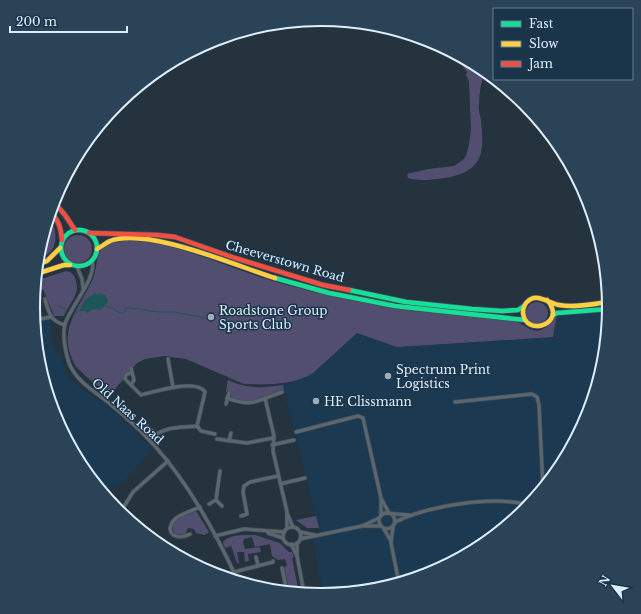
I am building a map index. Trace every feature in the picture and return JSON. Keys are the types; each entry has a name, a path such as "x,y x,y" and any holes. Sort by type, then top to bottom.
{"main road":[{"path":"58,207 75,230"},
{"path":"54,217 61,228 62,240 60,248 63,258 70,265"},
{"path":"42,272 64,265 77,267 85,265 92,261 96,254 96,241 89,233 75,230 68,233 62,240"},
{"name":"Cheeverstown Road","path":"89,233 157,234 175,237 235,258 323,285 406,302 502,311 518,310 527,302 536,297 540,297 551,303 564,305 602,302"},
{"name":"Cheeverstown Road","path":"97,249 105,242 114,240 141,239 156,241 176,245 318,291 416,309 526,320 533,326 538,327 548,324 553,315"},
{"path":"43,262 60,248"},
{"path":"547,300 552,307 553,315 557,313 602,309"},
{"path":"524,306 524,316 526,320"}],"street":[{"name":"Old Naas Road","path":"92,261 93,265 88,281 71,310 65,326 64,349 71,368 86,384 149,440 168,461 185,483 200,508 234,572"},
{"path":"77,267 83,284 83,290"},
{"path":"45,299 51,317 55,322 65,326"},
{"path":"40,319 51,317"},
{"path":"168,359 173,387"},
{"path":"130,385 134,380 132,370 125,377 125,379 130,385 141,395 173,387 199,387 204,390 205,394 197,426"},
{"path":"227,398 247,404 282,392"},
{"path":"226,404 229,393"},
{"path":"455,402 532,394 537,397 539,405 543,479"},
{"path":"265,398 273,438 272,445 286,512 287,528 284,532 283,538"},
{"path":"296,432 358,416 363,418 381,498 381,515 379,518 362,526 300,539"},
{"path":"139,425 142,422 155,434"},
{"path":"149,440 155,434 173,427 197,426"},
{"path":"197,426 201,431 215,434"},
{"path":"229,441 231,433"},
{"path":"217,439 247,443 273,438"},
{"path":"272,445 294,440"},
{"path":"123,507 133,492 168,461"},
{"path":"210,504 216,500 220,471"},
{"path":"240,516 247,514 243,492 244,486 250,482 278,476"},
{"path":"280,484 305,478"},
{"path":"381,498 390,513 395,518 391,543"},
{"path":"216,500 222,506"},
{"path":"395,522 409,516 462,504 479,502 520,503"},
{"path":"190,534 185,537 176,537 171,530 172,524 177,517 204,507"},
{"path":"286,512 293,527 300,532 318,536"},
{"path":"381,515 390,513 409,516"},
{"path":"379,518 379,523 391,543 399,576"},
{"path":"362,526 390,529 393,527"},
{"path":"287,528 293,527"},
{"path":"215,536 244,529 266,532 284,532"},
{"path":"266,532 283,538 286,542 291,544 297,543"},
{"path":"300,532 300,539 297,543 297,556 303,587"},
{"path":"291,544 297,556"},
{"path":"256,557 258,566"},
{"path":"234,572 273,561"},
{"path":"282,568 286,586"}],"shaded area":[{"path":"462,64 483,77 479,100 482,140 480,156 470,169 451,177 424,180 408,178 407,174 428,169 454,166 464,159 467,153 471,129 469,82 466,75 467,72"},
{"path":"52,223 54,226 55,243 54,247 48,254 44,255"},
{"path":"78,235 84,236 88,239 91,243 91,255 88,259 84,262 78,263 72,262 68,259 65,255 64,249 65,243 68,239 72,236"},
{"name":"Roadstone Group Sports Club","path":"142,240 179,249 269,280 313,292 365,302 417,310 505,319 518,322 532,330 537,331 548,326 557,315 553,337 397,347 357,333 313,373 297,380 270,384 244,384 186,359 164,356 145,359 137,363 110,395 77,368 70,354 68,333 75,313 94,276 100,251 110,243"},
{"path":"66,271 72,273 75,277 77,291 64,316 54,316 43,289 40,290 41,279"},
{"path":"95,293 96,295 99,293 105,295 108,301 105,306 100,310 93,309 87,313 85,311 79,311 85,300"},
{"path":"537,302 545,305 548,313 545,321 537,324 529,321 526,313 529,305"},
{"path":"602,311 599,344 587,397 573,431 554,463 532,492 506,518 477,541 428,567 375,583 357,586 322,588 313,544 319,528 282,383 305,378 313,373 357,333 397,347 553,337 557,315"},
{"path":"50,319 52,342 58,353 61,354 65,368 64,370 69,379 67,380 70,379 80,388 102,402 132,428 152,449 119,487 110,484 107,490 87,463 68,431 54,397 49,380 42,344 40,322"},
{"path":"228,380 242,385 255,387 283,385 284,390 259,399 241,401 231,397 230,393 226,392"},
{"path":"196,511 209,532 205,535 196,533 194,529 188,528 185,535 175,534 173,525 175,521"},
{"path":"316,516 319,528 307,528 296,520"},
{"path":"255,535 280,543 289,552 292,552 298,587 289,586 284,568 287,565 285,559 278,560 272,556 270,544 255,547 252,537 244,539 243,542 245,549 260,547 261,552 248,554 249,561 245,562 244,552 237,552 239,563 237,563 231,546 226,548 223,542 226,539 238,536"}],"waterway":[{"path":"105,306 111,307 120,313 124,313 126,308 132,308 158,312 174,312 205,318"},
{"path":"59,307 66,309"}],"traffic: fast":[{"path":"83,230 92,235 96,241 97,248 96,255 92,261 83,266 75,266 66,261 62,255 61,244 66,235 72,231 83,230"},
{"path":"275,278 329,293 395,306 525,320"},
{"path":"349,290 406,302 472,309 502,311 518,310 524,306"},
{"path":"553,315 557,313 602,309"}],"traffic: slow":[{"path":"97,249 110,241 126,238 146,239 169,243 216,257 275,278"},
{"path":"43,262 47,261 60,248"},
{"path":"42,272 64,265 70,265"},
{"path":"535,298 548,301 552,308 553,314 547,323 541,326 535,326 525,320 523,309 527,302 535,298"},
{"path":"548,301 565,306 602,303"}],"traffic: jam":[{"path":"58,207 75,230"},
{"path":"54,216 59,225 62,240"},
{"path":"89,233 175,237 235,258 323,285 349,290"}],"place":[{"name":"Roadstone Group Sports Club","path":"211,317"},
{"name":"Spectrum Print Logistics","path":"388,376"},
{"name":"HE Clissmann","path":"316,401"}]}
